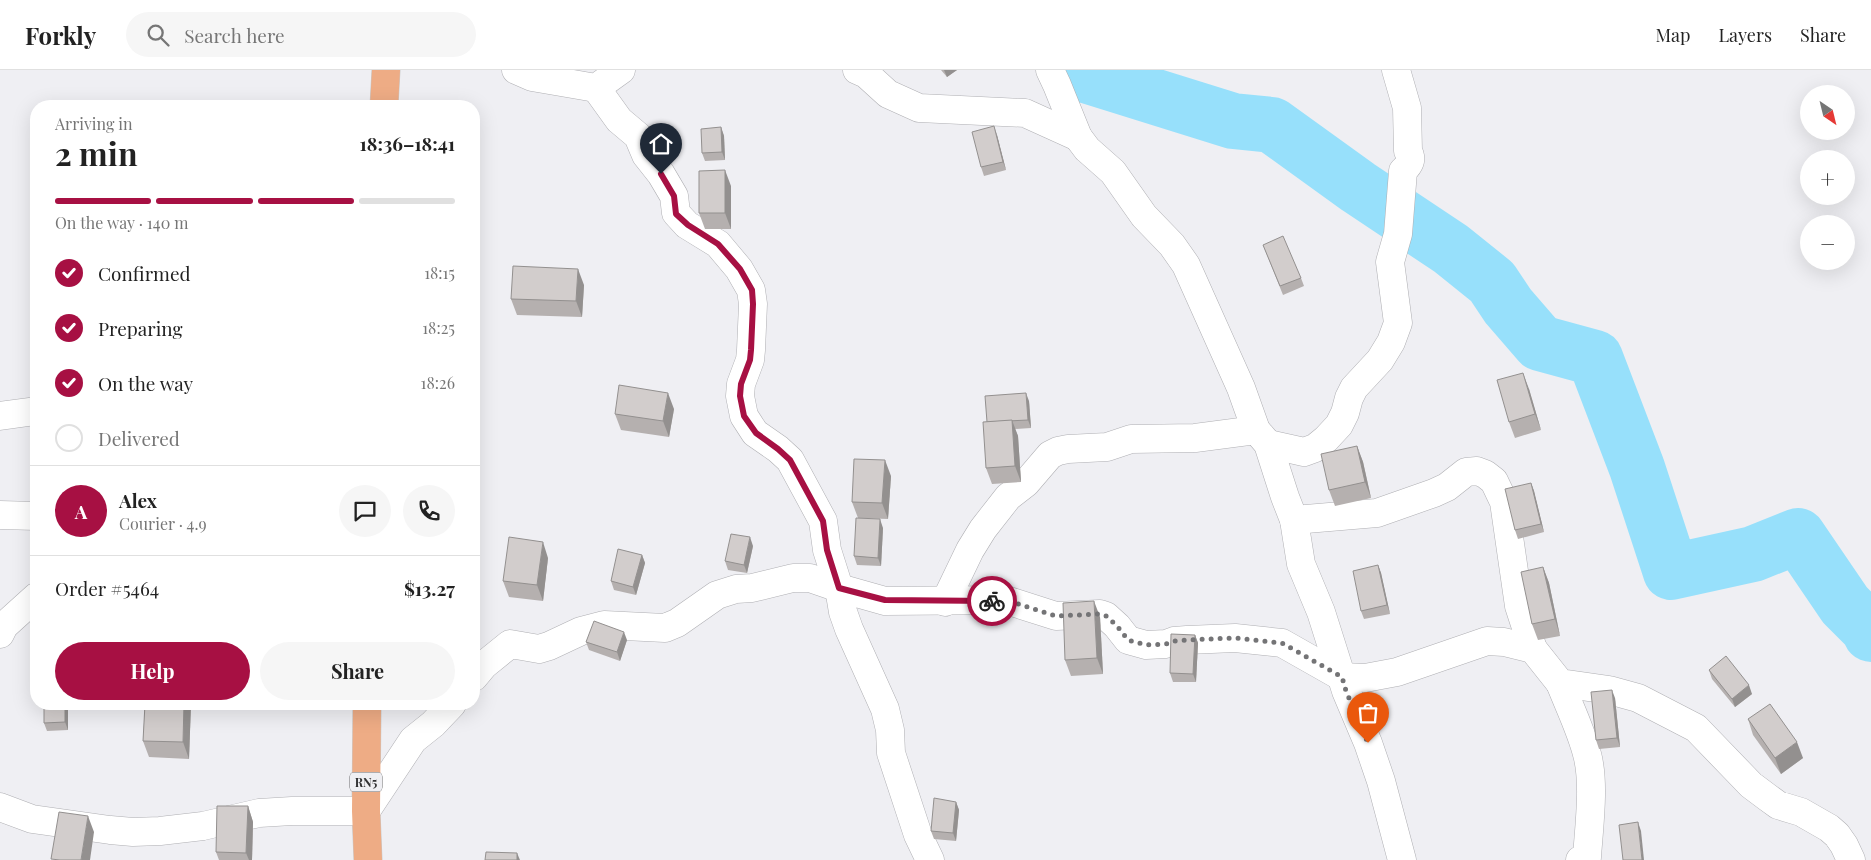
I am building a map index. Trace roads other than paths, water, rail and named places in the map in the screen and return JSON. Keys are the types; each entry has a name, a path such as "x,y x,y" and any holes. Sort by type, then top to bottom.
{"highway":[{"path":"384,100 386,70"},
{"name":"RN5","path":"367,710 366,812 368,860"}],"street":[{"path":"516,70 532,77 596,88 620,120 638,136 646,155 661,174 674,196 676,214 688,225 718,244 740,269 752,290 750,360 741,384 740,396 744,416 756,433 790,460 823,521 827,550 839,588 843,612 849,630 885,709 890,730 891,753 917,847 930,860"},
{"path":"596,88 621,70"},
{"path":"857,70 866,74 888,94 919,108 1025,113 1078,137"},
{"path":"1050,70 1078,137 1087,149 1113,172 1144,216 1172,245 1186,265 1241,388 1294,520 1301,564 1322,612 1346,691 1368,743 1381,781 1402,860"},
{"path":"945,602 970,550 983,530 1008,497 1026,483 1050,455 1058,451 1107,447 1131,439 1262,437 1304,452 1315,448 1339,425 1354,388 1380,360 1391,342 1398,322 1390,262 1398,234 1403,171 1410,164 1411,156 1408,151 1406,108 1396,70"},
{"path":"0,416 30,412"},
{"path":"1294,520 1377,513 1434,493 1447,487 1466,472 1477,471 1494,481 1504,502 1519,606 1533,649 1560,683 1588,755 1591,802 1586,859"},
{"path":"0,515 30,516"},
{"path":"480,670 510,644 539,649 581,631 604,624 665,628 677,623 717,595 736,589 752,588 793,578 810,578 885,600 945,602 1006,600 1056,616 1100,614 1106,616 1117,626 1128,640 1146,645 1166,644 1174,641 1235,638 1282,643 1342,677 1365,678 1397,672 1487,641 1504,642 1533,649"},
{"path":"0,634 4,626 30,602"},
{"path":"1560,683 1609,690 1638,698 1696,728 1752,785 1767,797 1778,805 1801,812 1829,828 1837,835 1851,860"},
{"path":"0,807 32,819 133,832 203,826 260,813 292,811 366,812 413,740 446,710"}],"waterway":[{"path":"1075,70 1076,72 1233,121 1272,125 1358,187 1451,249 1492,282 1508,306 1540,343 1595,358 1637,468 1671,572 1753,554 1798,536 1845,605 1871,631 1871,634"}]}
